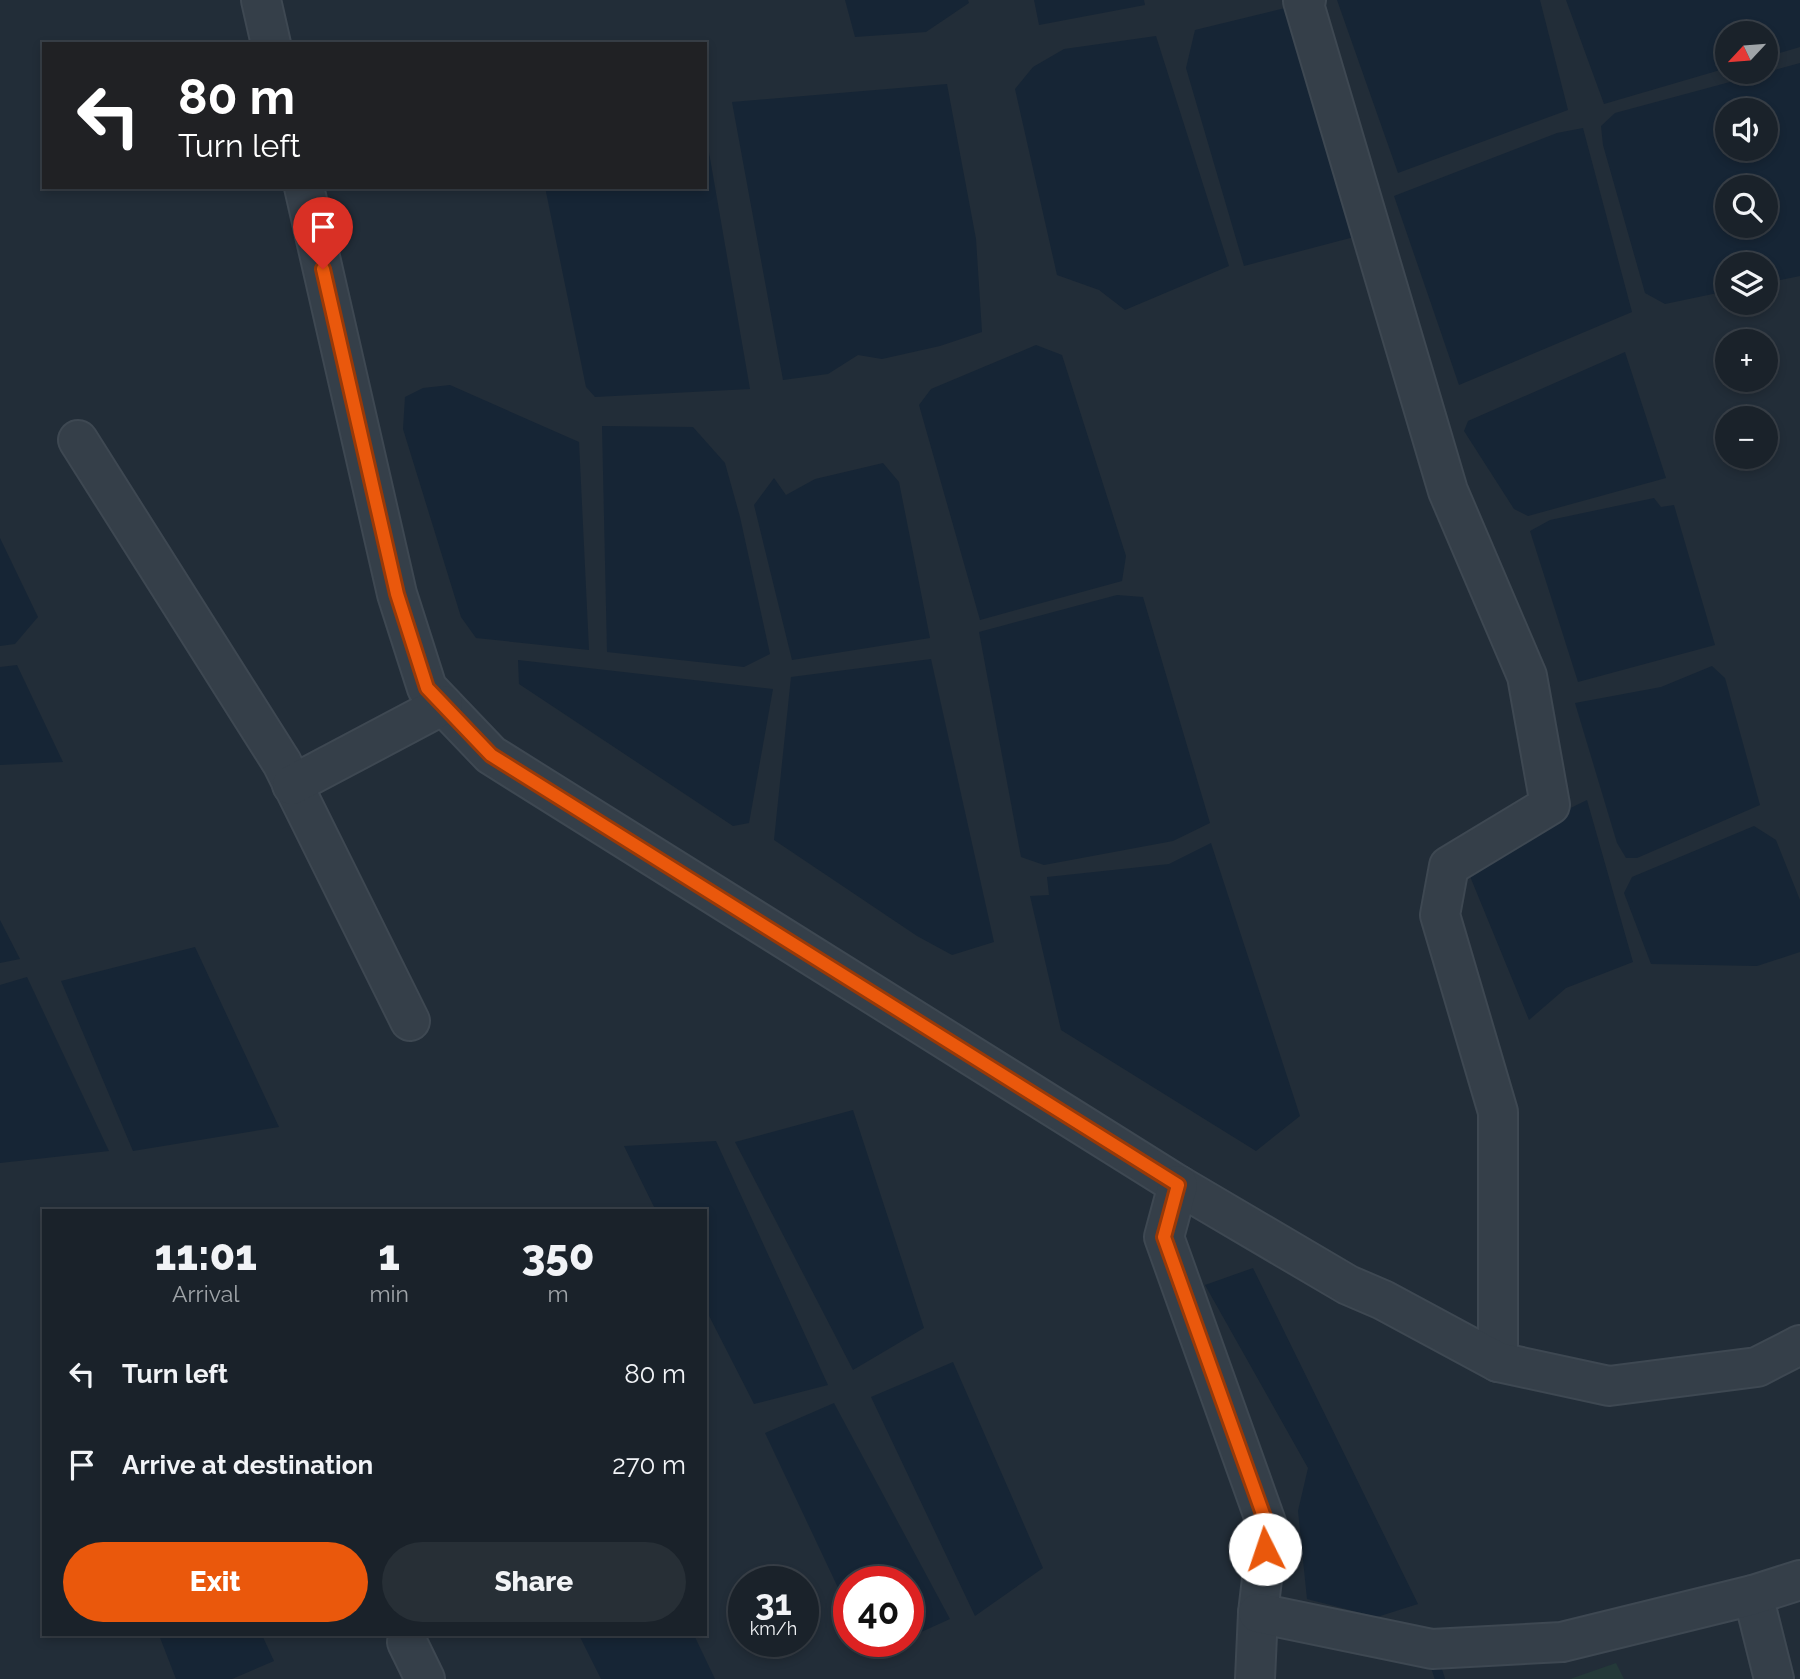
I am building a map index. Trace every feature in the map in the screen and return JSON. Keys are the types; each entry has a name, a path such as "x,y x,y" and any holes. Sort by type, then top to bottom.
{"street":[{"path":"261,0 271,42"},
{"path":"1306,0 1303,1 1448,491 1527,676 1550,805 1449,866 1440,915 1498,1112 1498,1363"},
{"path":"304,189 397,594 427,688 491,755 1178,1185 1348,1285 1383,1300 1498,1363 1609,1386 1758,1367 1800,1345"},
{"path":"78,440 282,763 410,1021"},
{"path":"292,785 443,705"},
{"path":"1178,1185 1164,1237 1268,1528 1258,1613 1255,1679"},
{"path":"1258,1613 1432,1649 1562,1642 1754,1595 1800,1580"},
{"path":"1754,1595 1774,1679"},
{"path":"407,1642 425,1679"}],"green space":[{"path":"1616,1663 1624,1679 1570,1679"}],"water":[{"path":"845,0 968,0 969,3 926,32 855,37"},
{"path":"1034,0 1144,0 1145,5 1039,25"},
{"path":"1337,0 1540,0 1568,110 1398,173"},
{"path":"1566,0 1800,0 1800,47 1778,53 1778,21 1715,21 1715,72 1604,104"},
{"path":"1289,7 1354,237 1244,266 1186,68 1195,30"},
{"path":"1156,36 1229,266 1125,310 1099,290 1057,275 1015,89 1033,67 1064,49"},
{"path":"1800,63 1800,276 1778,281 1778,252 1715,252 1715,294 1665,304 1645,293 1603,145 1601,126 1615,113 1722,84 1778,84 1778,69"},
{"path":"947,84 976,239 982,332 940,346 882,359 858,355 828,374 783,380 732,102"},
{"path":"1583,128 1632,312 1459,385 1394,196 1557,133"},
{"path":"707,141 750,389 595,397 586,387 545,189 707,189"},
{"path":"1036,345 1062,355 1126,556 1122,581 980,620 919,405 931,389"},
{"path":"1625,352 1666,478 1528,516 1514,509 1464,431 1468,421"},
{"path":"450,385 579,442 589,650 476,638 461,617 403,429 405,397 423,388"},
{"path":"602,426 693,427 725,463 740,517 770,654 744,667 607,652"},
{"path":"883,463 899,482 930,638 792,660 754,505 774,478 786,495 815,479"},
{"path":"1654,498 1661,507 1674,505 1715,645 1578,682 1530,531 1550,520"},
{"path":"0,538 38,617 15,644 0,646"},
{"path":"1117,595 1143,597 1210,823 1173,841 1044,865 1021,857 979,632"},
{"path":"931,659 994,942 952,955 917,936 774,840 791,677"},
{"path":"518,660 773,689 749,823 733,826 519,684"},
{"path":"17,665 63,762 0,765 0,667"},
{"path":"1712,666 1725,678 1760,805 1637,858 1626,858 1617,843 1575,703 1661,687"},
{"path":"1587,800 1633,962 1566,988 1529,1020 1467,869 1511,837"},
{"path":"1754,826 1776,840 1800,900 1800,952 1757,966 1651,964 1624,893 1632,877"},
{"path":"1211,843 1300,1116 1256,1151 1061,1030 1030,896 1049,895 1047,877 1169,864"},
{"path":"0,920 20,959 0,963"},
{"path":"195,947 279,1127 133,1151 61,981"},
{"path":"27,977 109,1151 0,1163 0,985"},
{"path":"853,1110 924,1328 853,1370 735,1142"},
{"path":"716,1141 828,1385 754,1404 707,1312 707,1209 655,1209 624,1146"},
{"path":"1253,1268 1418,1604 1377,1617 1307,1599 1298,1511 1308,1468 1205,1285"},
{"path":"953,1362 1043,1568 975,1616 871,1397"},
{"path":"834,1403 922,1566 833,1566 833,1577 765,1433"},
{"path":"924,1571 950,1619 924,1631"},
{"path":"159,1636 262,1636 274,1661 232,1679 176,1679"},
{"path":"580,1636 694,1636 715,1679 601,1679"}],"waterway":[{"path":"1433,1658 1440,1679"}],"route":[{"path":"323,269 397,594 427,688 491,755 1178,1185 1164,1237 1268,1528 1265,1549"}]}
